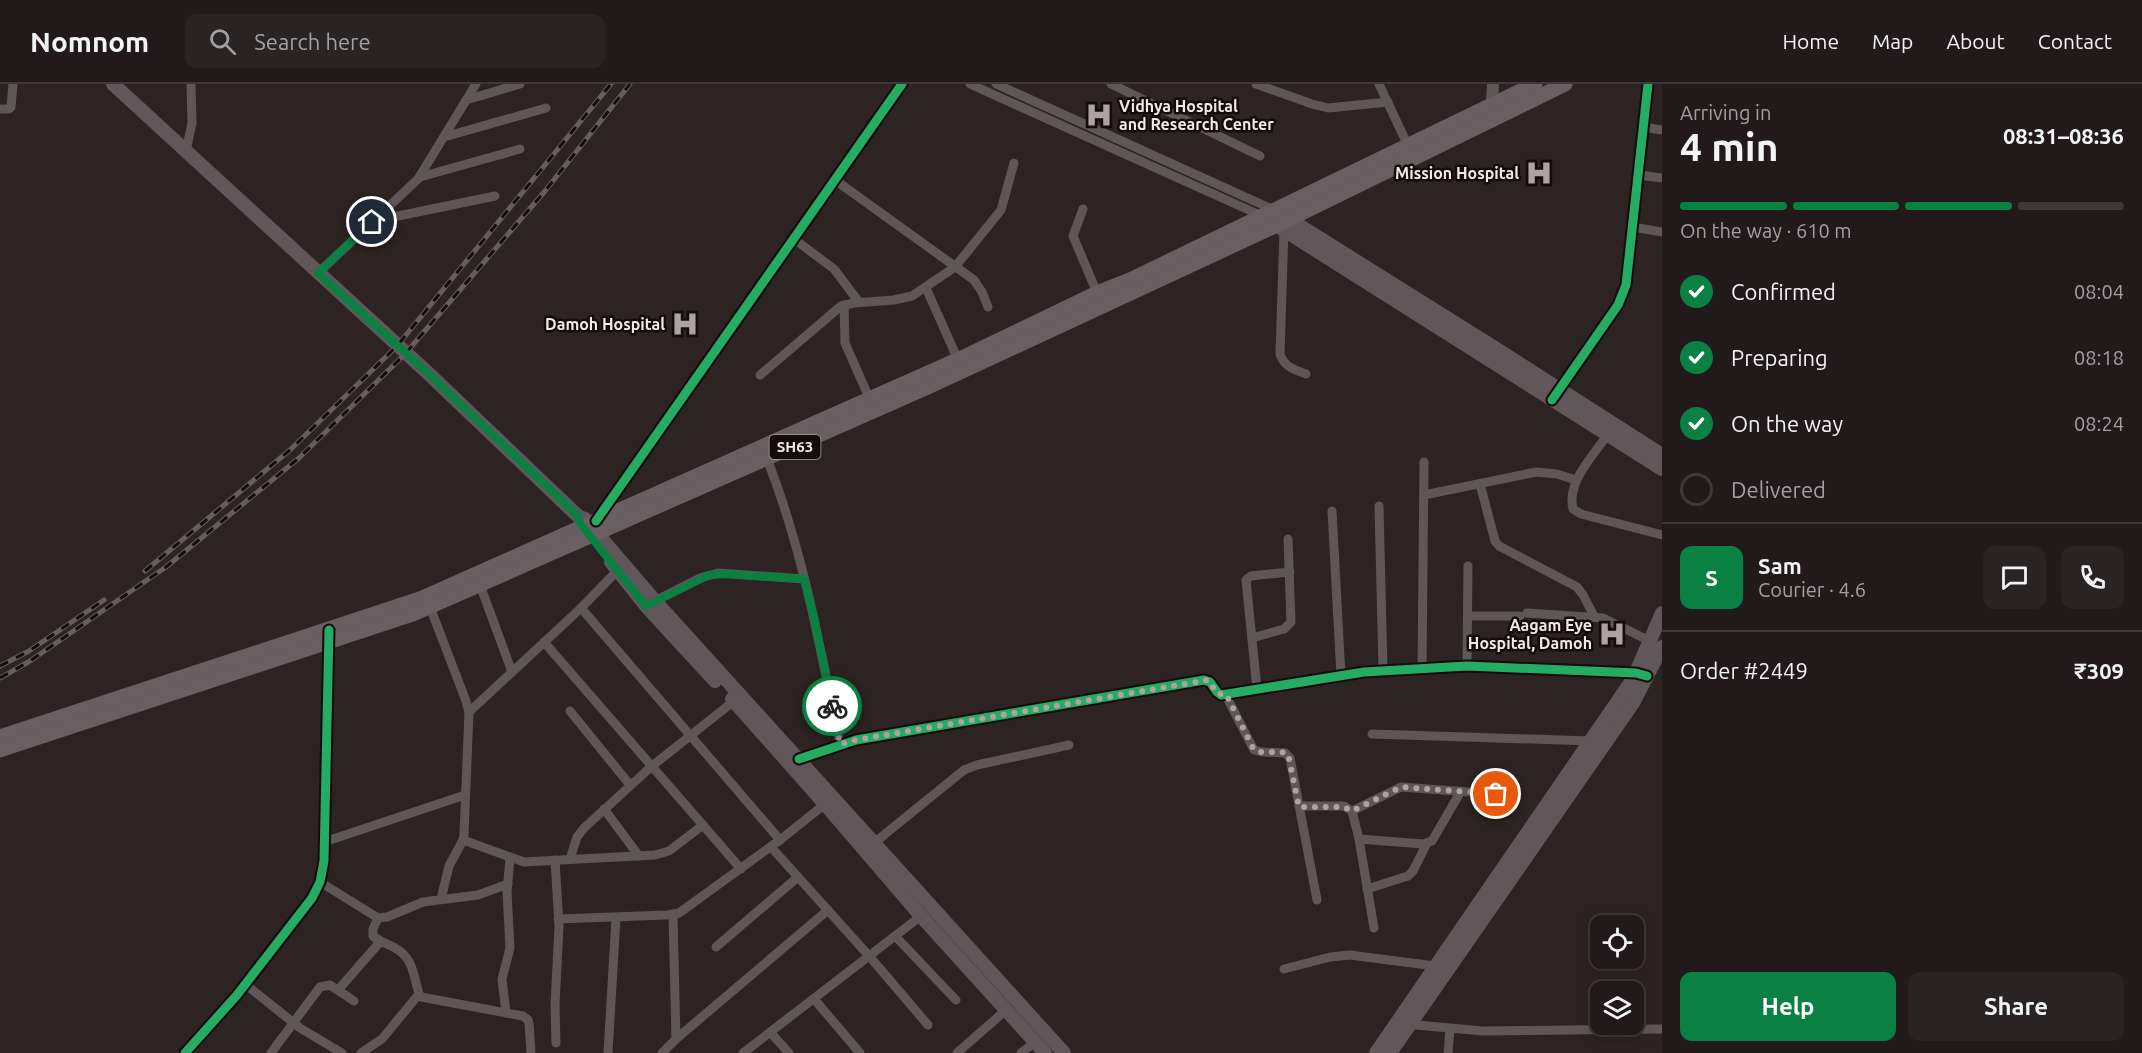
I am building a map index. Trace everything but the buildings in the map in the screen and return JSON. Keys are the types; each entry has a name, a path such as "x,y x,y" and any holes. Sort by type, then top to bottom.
{"main road":[{"path":"113,84 434,379 589,526 650,604 921,916 1045,1053"},
{"name":"SH63","path":"1495,110 1535,84"},
{"name":"SH63","path":"0,750 329,636 773,451 1100,299 1130,280 1277,220 1495,110 1565,84"},
{"path":"1277,220 1659,460"},
{"path":"1556,395 1608,434 1659,460"},
{"name":"SH63","path":"0,737 329,636 405,617 480,585 589,526"},
{"path":"650,604 799,759 1064,1053"},
{"path":"1376,1053 1403,1023 1642,675 1656,644 1662,613"},
{"path":"1390,1053 1403,1023 1435,966 1542,823"}],"street":[{"path":"0,109 11,107 13,84"},
{"path":"186,152 192,123 191,84"},
{"path":"318,273 420,177 476,84"},
{"path":"466,100 519,84"},
{"path":"589,526 902,84"},
{"path":"970,84 1027,110 1082,129 1277,220 1280,354 1284,364 1306,374"},
{"path":"996,84 1031,100 1082,129"},
{"path":"1111,84 1260,156"},
{"path":"1256,84 1328,108 1388,102"},
{"path":"1379,84 1411,152"},
{"path":"1493,84 1495,110"},
{"path":"1556,395 1622,296 1628,275 1648,84"},
{"path":"1027,110 1031,100"},
{"path":"444,137 546,108"},
{"path":"1644,127 1662,130"},
{"path":"420,177 520,149"},
{"path":"760,375 836,309 859,302 904,299 926,288 955,267 1001,210 1014,163"},
{"path":"1639,175 1662,178"},
{"path":"835,180 979,286 988,307"},
{"path":"372,222 495,196"},
{"path":"1083,209 1072,236 1100,299"},
{"path":"1633,227 1662,232"},
{"path":"794,239 834,269 859,302"},
{"path":"926,288 961,365"},
{"path":"844,305 845,343 872,404"},
{"path":"1608,434 1576,480 1573,509 1576,512 1662,535"},
{"path":"773,451 783,499 814,617 840,744"},
{"path":"1422,668 1424,462"},
{"path":"1424,495 1543,472 1576,480"},
{"path":"1480,484 1495,541 1499,546 1577,587 1594,616"},
{"path":"1379,506 1383,671"},
{"path":"1332,511 1341,676"},
{"path":"1252,638 1284,628 1291,622 1288,539"},
{"path":"1467,666 1468,566"},
{"path":"469,712 581,608 621,567"},
{"path":"1257,689 1246,580 1251,576 1290,572"},
{"path":"650,604 700,578 718,573 804,579"},
{"path":"480,585 512,672"},
{"path":"430,607 469,712 463,840 451,861 441,899"},
{"path":"581,608 780,840"},
{"path":"1468,616 1594,616 1608,620 1656,644"},
{"path":"185,1053 245,984 312,898 320,882 324,861 329,636"},
{"path":"544,642 741,869"},
{"path":"799,759 856,740 1204,680 1210,682 1218,694 1226,694 1341,676 1422,668 1467,666 1642,675"},
{"path":"1226,694 1254,750 1288,754 1317,900"},
{"path":"570,859 580,832 651,766 734,701"},
{"path":"570,711 630,785"},
{"path":"1372,734 1596,745"},
{"path":"874,843 964,770 977,765 1069,746"},
{"path":"1352,811 1397,787 1496,794"},
{"path":"1367,889 1408,876 1413,872 1427,843 1434,838 1461,791"},
{"path":"324,842 465,795"},
{"path":"558,919 673,915 685,910 825,804"},
{"path":"1299,807 1344,807 1352,811 1374,928"},
{"path":"604,809 639,856"},
{"path":"463,840 524,862 655,855 669,851 703,825"},
{"path":"1359,839 1427,843"},
{"path":"771,847 928,1025"},
{"path":"506,1013 502,986 510,948 508,884 510,858"},
{"path":"555,860 558,919 556,1043"},
{"path":"716,947 798,877"},
{"path":"320,882 378,918 387,917 423,902 478,895 508,884"},
{"path":"662,1053 828,910"},
{"path":"673,915 676,1039"},
{"path":"743,1053 896,938 921,916"},
{"path":"378,918 372,933 375,939 393,946 404,955 414,969 419,994 425,999 523,1016 528,1020 531,1053"},
{"path":"608,1053 616,918"},
{"path":"896,938 956,1000"},
{"path":"338,990 380,942"},
{"path":"1284,969 1330,957 1350,955 1435,966"},
{"path":"245,984 325,1048 342,1053"},
{"path":"271,1053 320,987 330,985 354,1001"},
{"path":"361,1053 382,1039 419,994"},
{"path":"814,999 860,1053"},
{"path":"957,1053 1006,1010"},
{"path":"1403,1023 1483,1031 1662,1029"},
{"path":"1448,1053 1450,1029"},
{"path":"770,1032 789,1053"},
{"path":"1021,1053 1035,1042"}],"railway":[{"path":"145,571 290,450 397,346 611,84"},
{"path":"0,678 30,661 166,567 299,458 405,354 545,191 630,84"},
{"path":"0,666 29,651 104,600"}],"cycle path":[{"path":"596,521 902,84"},
{"path":"1552,400 1618,305 1626,285 1648,84"},
{"path":"185,1053 237,995 312,898 320,882 324,861 329,630"},
{"path":"799,759 856,740 1204,680 1210,682 1221,695 1364,672 1467,666 1636,673 1647,676"}],"way so far":[{"path":"832,706 840,744 1208,680 1218,694 1226,694 1254,750 1288,754 1299,807 1344,807 1352,811 1397,787 1496,794"}],"place":[{"name":"Vidhya Hospital and Research Center","path":"1099,115"},
{"name":"Mission Hospital","path":"1539,173"},
{"name":"Damoh Hospital","path":"685,324"},
{"name":"Aagam Eye Hospital, Damoh","path":"1612,634"}],"route":[{"path":"372,222 318,273 429,374 579,517 579,522 646,606 700,578 718,573 804,579 832,706"}]}
